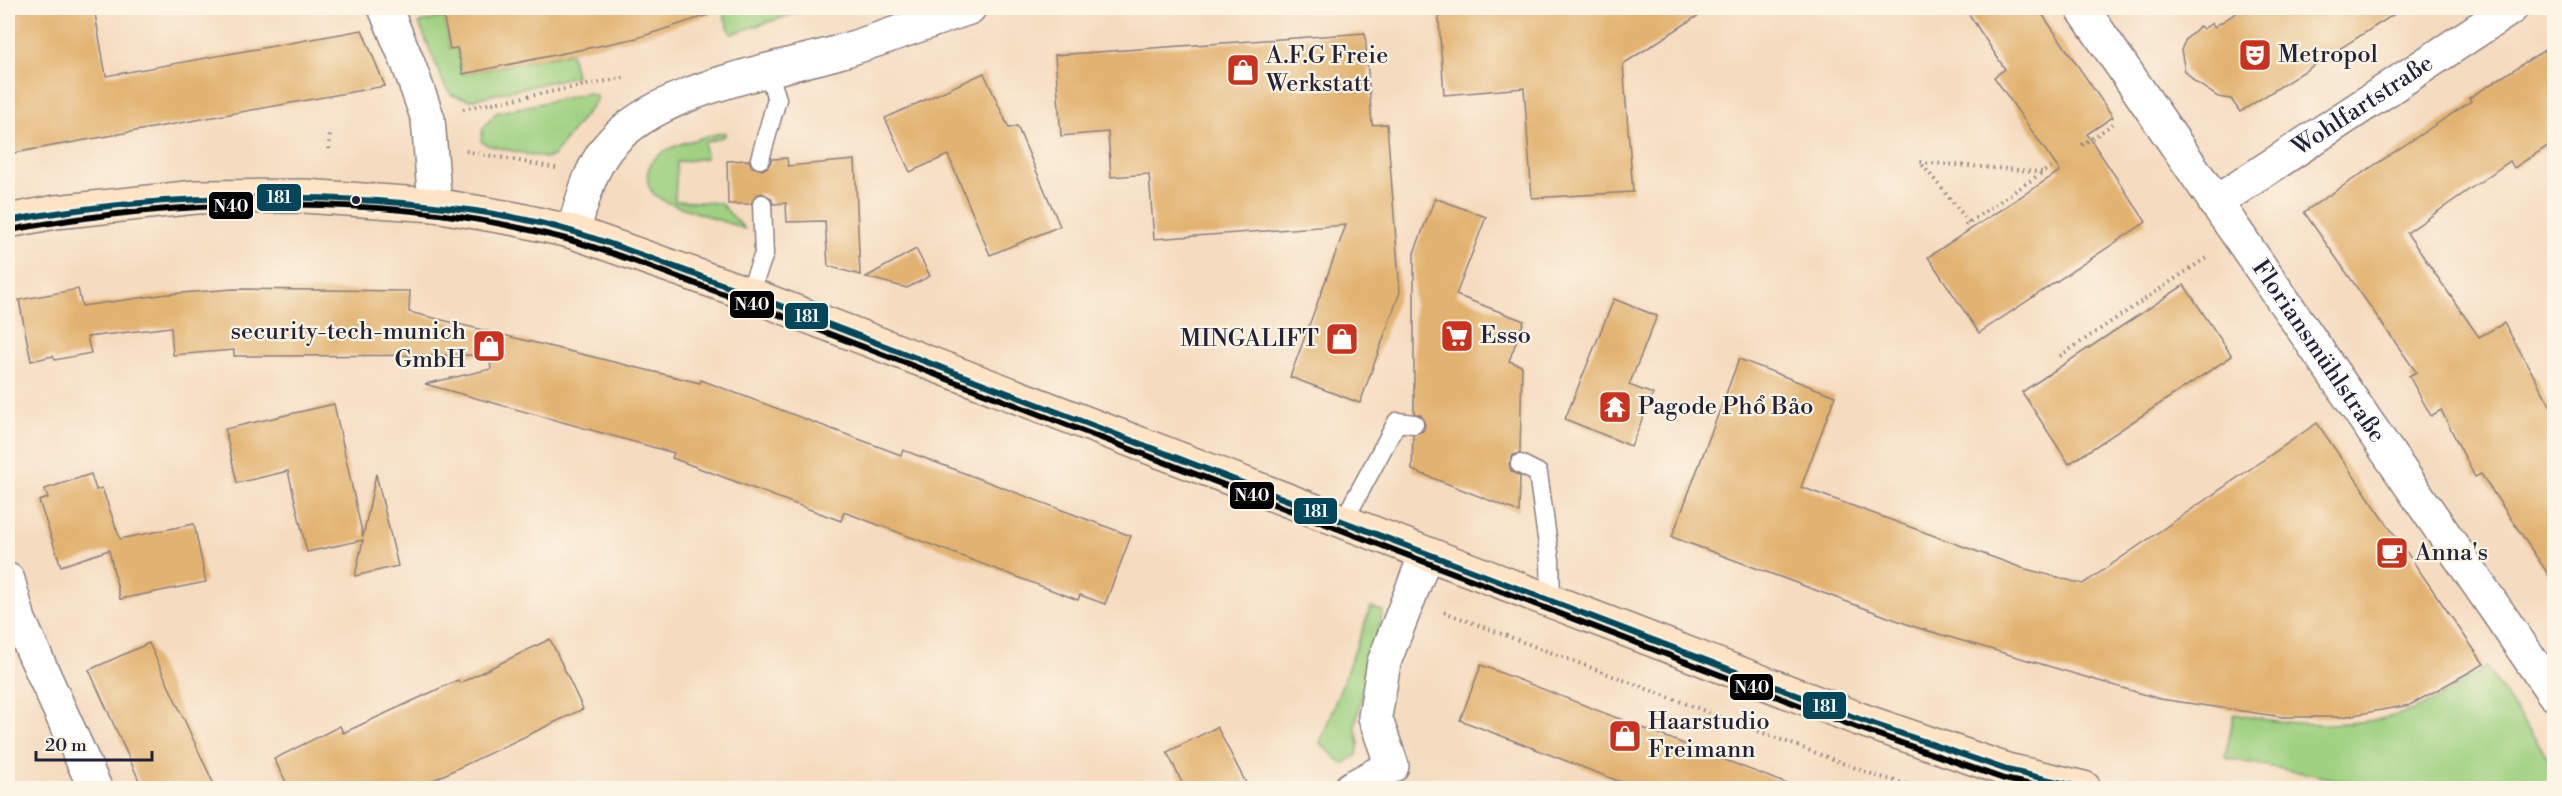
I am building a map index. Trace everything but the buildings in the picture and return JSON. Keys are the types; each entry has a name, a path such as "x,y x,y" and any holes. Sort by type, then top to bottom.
{"main road":[{"path":"8,221 56,212 196,197 304,196 435,206 516,219 573,232 749,294 1859,719 2007,770 2084,789"}],"street":[{"path":"385,8 428,118 435,206"},
{"path":"573,232 589,178 606,149 626,129 657,109 688,94 841,51 969,8"},
{"name":"Floriansmühlstraße","path":"2082,8 2554,694"},
{"name":"Wohlfartstraße","path":"2215,202 2511,8"},
{"path":"1351,789 1399,777 1375,717 1384,662 1426,554"},
{"path":"8,580 13,622 95,789"}],"lane":[{"path":"760,159 777,99 768,71"},
{"path":"749,294 764,254 762,204"},
{"path":"1343,522 1397,422 1414,424"},
{"path":"1520,464 1538,473 1550,560 1551,601"}],"path":[{"path":"452,112 627,76"},
{"path":"2082,145 2122,118"},
{"path":"329,149 330,131"},
{"path":"432,151 464,151 553,167"},
{"path":"2043,172 1920,162 1967,224 2055,164"},
{"path":"2060,356 2238,236"},
{"path":"1409,598 1874,775 1920,789"}],"green space":[{"path":"729,8 812,8 731,34 722,10"},
{"path":"444,17 450,49 457,48 463,74 571,53 576,76 470,100 452,95 445,86 419,23"},
{"path":"588,93 595,95 597,98 595,102 553,156 545,158 487,145 481,141 483,128 496,113"},
{"path":"725,132 725,136 704,143 706,158 677,162 675,201 720,203 745,229 666,202 654,194 648,182 648,170 663,152 688,141"},
{"path":"1371,607 1383,611 1355,725 1359,742 1357,755 1343,764 1320,743"},
{"path":"2486,667 2553,765 2553,788 2412,788 2356,783 2225,758 2234,714 2278,721 2325,724 2394,716 2415,709 2443,695"}],"transit line":[{"name":"181","path":"8,221 146,202 285,198 427,205 477,211 550,225 618,246 749,294 1859,719 2007,770 2084,788"},
{"name":"N40","path":"10,230 147,211 219,206 291,205 363,207 434,214 503,224 570,240 746,302 1856,727 2004,779 2047,788"}],"place":[{"name":"Metropol","path":"2255,55"},
{"name":"A.F.G Freie Werkstatt","path":"1243,70"},
{"name":"Esso","path":"1457,336"},
{"name":"MINGALIFT","path":"1342,339"},
{"name":"security-tech-munich GmbH","path":"489,346"},
{"name":"Pagode Phổ Bảo","path":"1615,407"},
{"name":"Anna's","path":"2392,553"},
{"name":"Haarstudio Freimann","path":"1625,736"}]}
